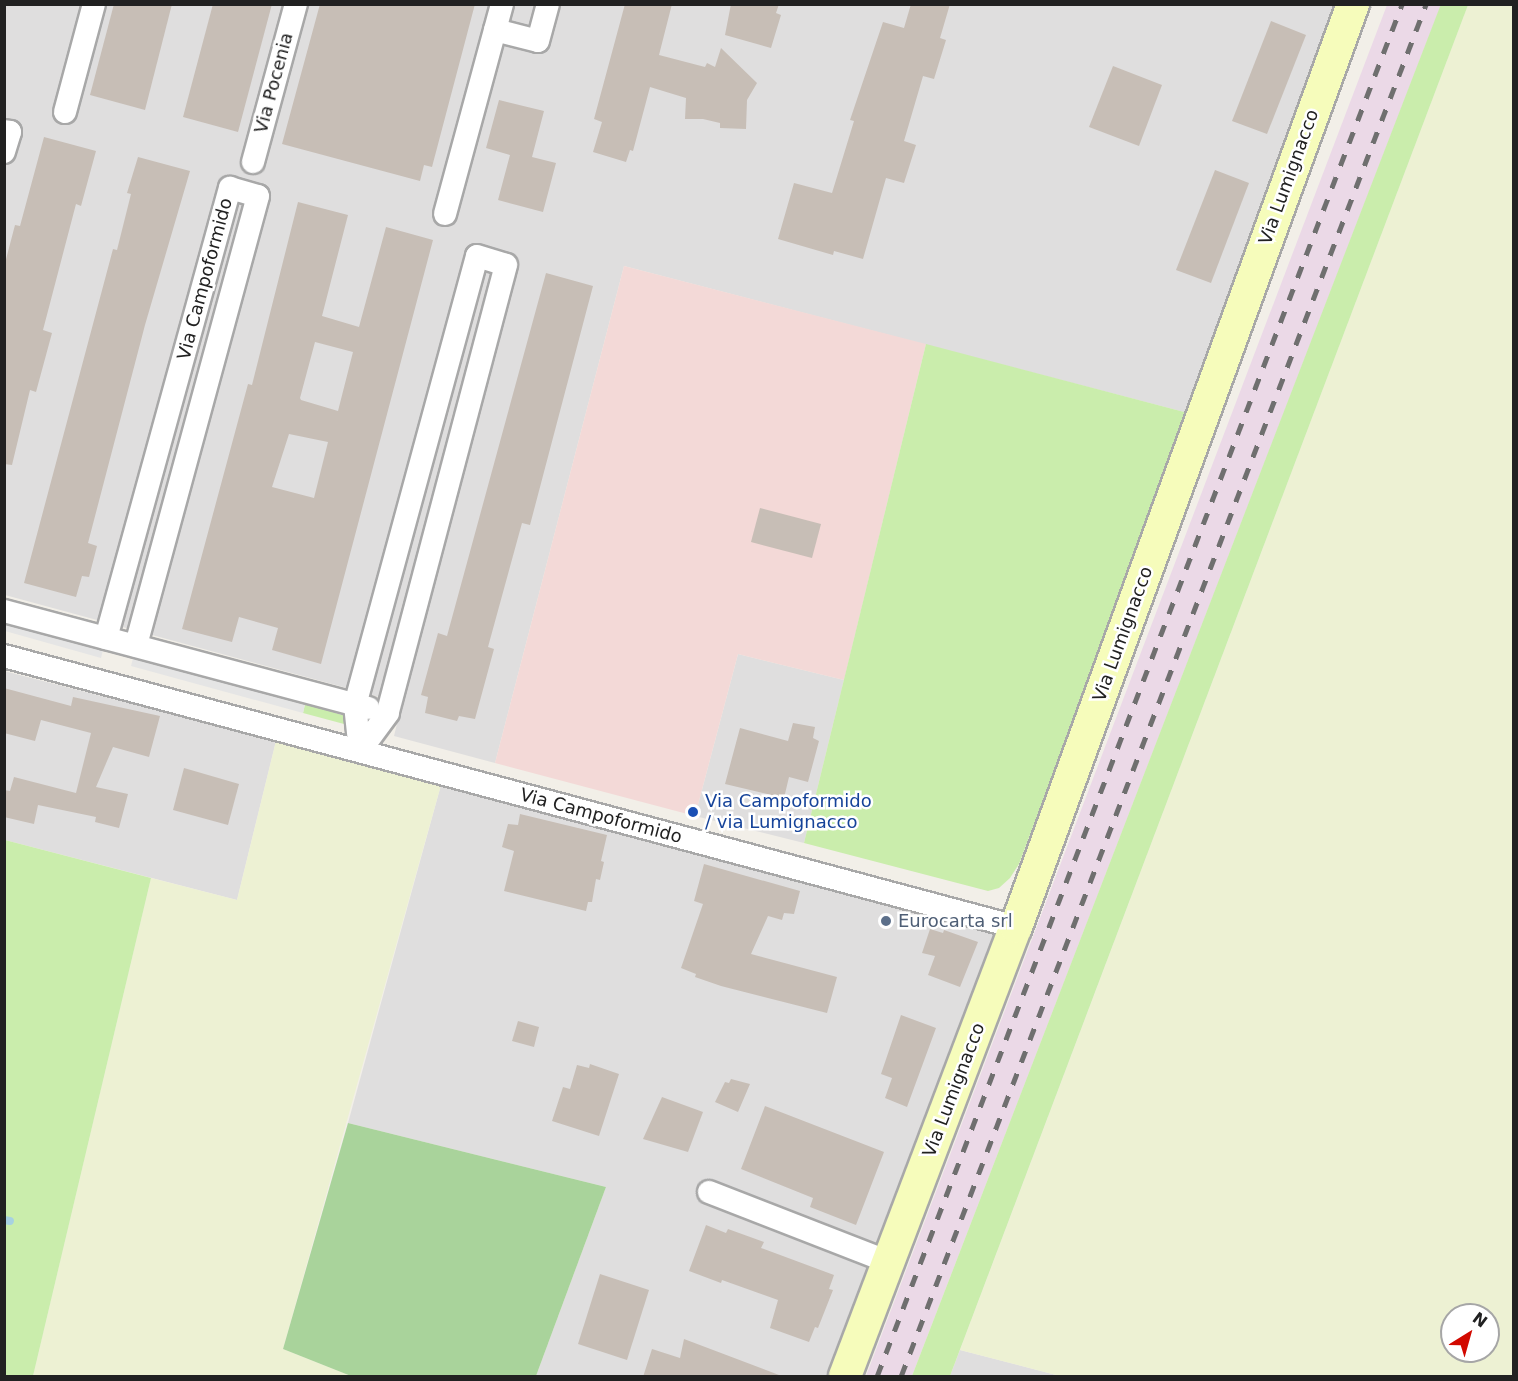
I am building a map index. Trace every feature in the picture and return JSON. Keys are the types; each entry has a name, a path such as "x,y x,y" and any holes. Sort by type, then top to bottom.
{"main road":[{"name":"Via Lumignacco","path":"845,1377 1016,927 1353,4"}],"street":[{"path":"65,112 94,4"},
{"name":"Via Pocenia","path":"253,162 296,4"},
{"path":"445,214 502,4"},
{"path":"495,30 538,41 548,4"},
{"path":"4,131 10,132 4,153"},
{"name":"Via Campoformido","path":"106,638 230,188 258,196 136,646"},
{"path":"477,256 506,265 388,713 360,751 355,705 477,256"},
{"path":"4,611 388,713"},
{"name":"Via Campoformido","path":"4,656 1016,927"},
{"path":"709,1192 889,1262"}],"shaded area":[{"path":"4,5 1335,5 1188,413 624,266 495,763 394,736 402,703 5,595"},
{"path":"1387,5 1441,5 912,1376 866,1376"},
{"path":"624,266 926,344 844,680 738,654 695,816 495,763"},
{"path":"4,611 106,638 101,658 5,631"},
{"path":"136,646 308,692 303,713 131,666"},
{"path":"738,654 844,680 804,843 695,816"},
{"path":"4,671 276,741 237,900 5,840"},
{"path":"441,785 999,933 829,1376 536,1376 606,1187 348,1123"},
{"path":"960,1350 1060,1376 950,1376"}],"green space":[{"path":"1441,4 1468,5 950,1376 912,1376"},
{"path":"1468,5 1514,5 1513,1376 1060,1376 960,1350"},
{"path":"926,344 1188,413 1019,864 1010,878 999,888 988,891 804,843"},
{"path":"305,704 346,716 344,724 303,713"},
{"path":"276,741 441,785 283,1349 351,1376 33,1376 151,878 237,900"},
{"path":"5,840 151,878 33,1376 5,1376"},
{"path":"348,1123 606,1187 536,1376 351,1376 283,1349"}],"building":[{"path":"114,4 172,4 145,110 90,95"},
{"path":"213,4 272,4 238,132 183,117"},
{"path":"320,4 475,4 432,167 424,165 420,181 282,144"},
{"path":"625,4 672,4 659,55 705,67 707,63 715,67 721,48 757,83 747,100 746,129 720,128 720,123 703,119 685,119 686,98 650,87 633,151 630,150 626,162 593,152 602,122 594,119"},
{"path":"731,4 779,4 776,13 781,15 771,48 725,35"},
{"path":"911,4 950,4 940,38 946,40 934,79 923,76 904,141 916,145 904,183 886,178 863,259 834,251 833,255 778,239 794,183 832,193 854,121 850,120 883,22 904,28"},
{"path":"1271,21 1306,35 1267,134 1232,121"},
{"path":"1113,66 1162,85 1139,146 1089,127"},
{"path":"499,100 544,111 532,157 556,163 543,212 498,200 510,155 486,148"},
{"path":"44,137 96,151 81,206 76,204 43,330 52,333 36,392 30,390 12,465 4,464 4,267 15,225 20,226"},
{"path":"138,157 190,171 145,325 88,543 97,546 89,577 82,576 76,597 24,583 113,249 117,250 131,194 127,193"},
{"path":"1215,170 1249,183 1211,283 1176,270"},
{"path":"298,202 348,215 322,316 359,327 386,227 433,240 321,664 272,650 278,628 239,617 232,642 182,629 248,384 252,385","holes":["315,342 353,352 338,411 300,398","289,434 328,442 314,498 272,487"]},
{"path":"546,273 593,286 530,525 522,523 488,647 494,649 475,719 459,716 457,721 425,713 428,697 421,695 438,633 447,636"},
{"path":"760,508 821,524 812,558 751,542"},
{"path":"4,688 71,706 73,697 160,716 149,757 113,747 96,787 128,794 119,828 95,822 96,817 38,805 34,824 4,817 4,790 10,791 14,777 76,793 91,733 41,720 35,741 4,733"},
{"path":"793,723 815,727 813,738 819,741 808,782 789,777 784,798 725,784 740,728 788,741"},
{"path":"184,768 239,784 228,825 173,810"},
{"path":"520,814 607,835 601,861 604,862 600,880 596,879 592,902 588,902 586,911 504,891 514,851 502,847 508,824 518,825"},
{"path":"704,864 800,891 794,914 784,913 782,920 768,916 751,954 837,977 827,1013 721,986 695,977 696,974 681,968 703,904 694,901"},
{"path":"930,929 943,933 944,930 978,942 960,987 928,975 935,956 922,953"},
{"path":"901,1015 936,1028 907,1107 885,1098 892,1078 881,1074"},
{"path":"518,1021 539,1027 534,1047 512,1041"},
{"path":"590,1064 619,1074 599,1136 552,1121 563,1087 570,1089 577,1065 589,1068"},
{"path":"731,1079 750,1084 738,1112 715,1102 725,1082 729,1083"},
{"path":"662,1097 703,1112 688,1152 643,1139"},
{"path":"765,1106 884,1152 856,1225 810,1207 813,1198 741,1169"},
{"path":"706,1225 726,1233 728,1229 764,1242 761,1248 834,1275 829,1289 833,1290 818,1328 815,1327 809,1342 770,1328 778,1300 689,1271"},
{"path":"600,1274 649,1290 627,1360 578,1344"},
{"path":"684,1339 779,1375 779,1377 643,1377 652,1349 680,1358"}],"waterway":[{"path":"4,1220 10,1221"}],"railway":[{"path":"877,1376 1402,4"},
{"path":"901,1376 1426,4"}],"place":[{"name":"Via Campoformido / via Lumignacco","path":"693,812"},
{"name":"Eurocarta srl","path":"886,921"}]}
